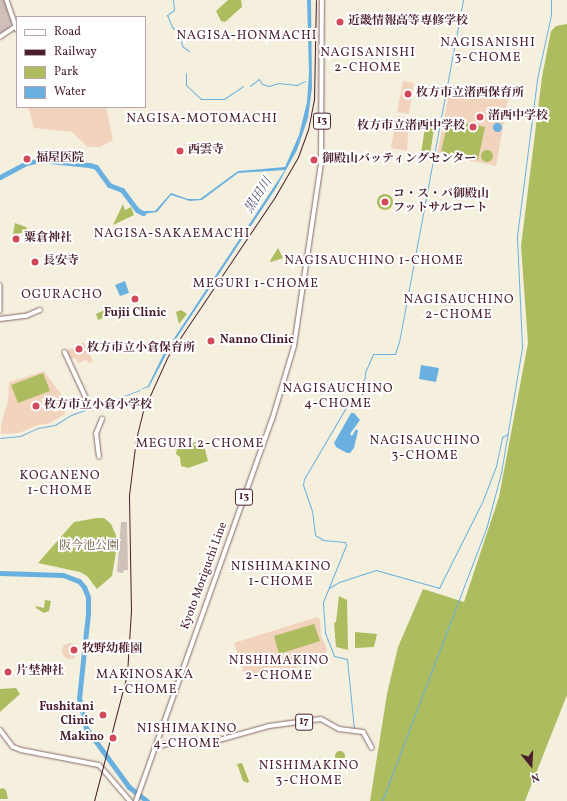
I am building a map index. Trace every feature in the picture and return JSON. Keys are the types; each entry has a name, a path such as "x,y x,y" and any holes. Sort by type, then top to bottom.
{"main road":[{"name":"Kyoto Moriguchi Line","path":"136,800 272,420 294,346 321,164 322,0"},
{"name":"17","path":"154,747 183,740 205,744 269,726 320,719 339,729 363,732 372,748"},
{"path":"0,730 14,747 21,750 99,765 130,801"}],"street":[{"path":"0,37 16,28 7,0"},
{"path":"0,285 0,312"},
{"path":"0,319 26,316 40,310"},
{"path":"65,352 90,406"},
{"path":"99,457 96,434 102,419"}],"shaded area":[{"path":"0,0 4,0 12,22 9,29 0,34"},
{"path":"403,81 414,83 409,114 397,112"},
{"name":"枚方市立渚西中学校","path":"450,89 508,99 496,166 437,154"},
{"path":"28,108 106,108 113,140 100,147 88,147 72,132 34,128"},
{"path":"397,116 409,118 407,151 391,148"},
{"path":"84,342 93,361 89,363 86,360 78,363 75,358 71,359 67,351"},
{"name":"枚方市立小倉小学校","path":"44,371 64,398 65,414 48,424 38,425 19,433 1,434 1,424 8,401 9,382"},
{"path":"121,522 127,522 128,570 124,570 123,573 117,572"},
{"path":"317,617 320,619 321,636 327,649 324,660 247,681 234,643"},
{"path":"70,643 76,645 78,651 76,657 70,659 64,657 62,651 64,645"}],"green space":[{"path":"228,0 241,0 242,7 225,22 221,21 216,11"},
{"path":"567,24 567,695 525,801 370,801 387,694 398,647 423,589 464,602 499,497 528,343 521,246 542,77 551,31 556,26"},
{"path":"448,120 485,127 478,160 441,152"},
{"path":"426,121 435,123 430,154 421,153"},
{"path":"487,150 491,152 493,156 491,160 487,162 483,160 481,156 483,152"},
{"name":"コ・ス・パ御殿山 フットサルコート","path":"385,194 392,199 393,202 388,209 385,210 378,205 377,202 382,195"},
{"path":"123,204 125,210 131,207 134,215 113,225"},
{"path":"15,223 26,227 28,231 13,235"},
{"path":"278,248 283,258 271,262 270,261"},
{"path":"113,306 112,315 98,320 96,314"},
{"path":"181,310 187,314 179,324 176,312"},
{"path":"43,373 50,391 18,403 11,385"},
{"path":"199,441 203,442 208,461 188,468 181,466 180,457 176,454 177,448"},
{"name":"阪今池公園","path":"104,518 111,524 118,540 112,576 97,589 87,576 80,572 38,563 74,522"},
{"path":"339,596 347,600 348,650 336,647 334,623 336,622"},
{"path":"45,600 51,601 49,611 44,613 36,608 36,606 44,608"},
{"path":"314,624 320,641 279,654 274,636"},
{"path":"355,632 377,634 374,647 355,648"},
{"path":"16,688 20,694 0,712 0,689"},
{"path":"338,751 342,751 344,752 344,760 338,761 335,758 335,754"},
{"path":"242,763 249,781 248,783 243,781 237,764"},
{"path":"3,788 6,790 8,799 0,799 0,789"}],"water":[{"path":"307,0 311,0 312,88 308,118 297,150 276,188 168,351 149,387 139,390 148,386 163,355 285,170 238,173 202,200 190,201 171,195 157,212 142,214 136,211 155,211 171,193 188,199 200,199 238,171 285,167 299,135 307,102 309,73"},
{"path":"495,123 499,123 501,127 499,131 495,131 493,129 493,125"},
{"path":"125,281 129,293 120,296 115,285"},
{"path":"421,365 439,368 436,382 419,379"},
{"path":"351,413 354,413 360,420 350,434 352,436 356,429 358,431 354,448 350,453 347,453 336,447 334,443"}],"waterway":[{"path":"173,0 174,10 167,15 172,27 180,33 182,46 189,51"},
{"path":"354,729 347,659 334,656 325,632 323,602 346,545 345,542 323,540 315,535 312,511 303,485 304,479 348,404 361,400 366,370 373,354 395,354 399,342 463,0"},
{"path":"382,801 486,529 501,473 522,347 517,236 537,79 551,15 551,0"},
{"path":"186,73 186,85 201,99 224,99 243,86"},
{"path":"250,86 259,79 262,84 269,86 278,83 297,85 305,81"},
{"path":"0,177 26,163 40,160 89,165 96,167 109,185 122,190 137,210 143,213"},
{"name":"黒田川","path":"0,438 20,436 38,428 55,425 71,415 140,390"},
{"path":"329,588 339,582 376,570 439,588 483,500 496,466 502,437 508,434"},
{"path":"0,573 63,575 79,581 84,587 88,597 88,613 79,698 86,728 129,787 147,801"}],"railway":[{"path":"94,801 127,674 131,611 129,495 136,439 143,411 168,356 276,195 298,157 308,130 314,100 316,0"}],"place":[{"name":"近畿情報高等専修学校","path":"340,22"},
{"name":"枚方市立渚西保育所","path":"408,94"},
{"name":"渚西中学校","path":"480,117"},
{"name":"枚方市立渚西中学校","path":"473,127"},
{"name":"西雲寺","path":"180,151"},
{"name":"福屋医院","path":"27,159"},
{"name":"御殿山バッティングセンター","path":"314,160"},
{"name":"コ・ス・パ御殿山 フットサルコート","path":"385,202"},
{"name":"粟倉神社","path":"16,239"},
{"name":"長安寺","path":"35,262"},
{"name":"Fujii Clinic","path":"135,299"},
{"name":"Nanno Clinic","path":"211,341"},
{"name":"枚方市立小倉保育所","path":"79,349"},
{"name":"枚方市立小倉小学校","path":"36,406"},
{"name":"牧野幼稚園","path":"74,650"},
{"name":"片埜神社","path":"8,672"},
{"name":"Fushitani Clinic","path":"103,715"},
{"name":"Makino","path":"113,738"}],"district":[{"name":"NAGISA-HONMACHI","path":"247,36"},
{"name":"NAGISANISHI 3-CHOME","path":"488,52"},
{"name":"NAGISANISHI 2-CHOME","path":"368,62"},
{"name":"NAGISA-MOTOMACHI","path":"202,119"},
{"name":"NAGISA-SAKAEMACHI","path":"172,234"},
{"name":"NAGISAUCHINO 1-CHOME","path":"374,261"},
{"name":"MEGURI 1-CHOME","path":"256,284"},
{"name":"OGURACHO","path":"62,295"},
{"name":"NAGISAUCHINO 2-CHOME","path":"459,308"},
{"name":"NAGISAUCHINO 4-CHOME","path":"338,398"},
{"name":"MEGURI 2-CHOME","path":"200,444"},
{"name":"NAGISAUCHINO 3-CHOME","path":"425,450"},
{"name":"KOGANENO 1-CHOME","path":"60,484"},
{"name":"NISHIMAKINO 1-CHOME","path":"281,576"},
{"name":"NISHIMAKINO 2-CHOME","path":"279,670"},
{"name":"MAKINOSAKA 1-CHOME","path":"145,684"},
{"name":"NISHIMAKINO 4-CHOME","path":"187,738"},
{"name":"NISHIMAKINO 3-CHOME","path":"309,774"}]}
